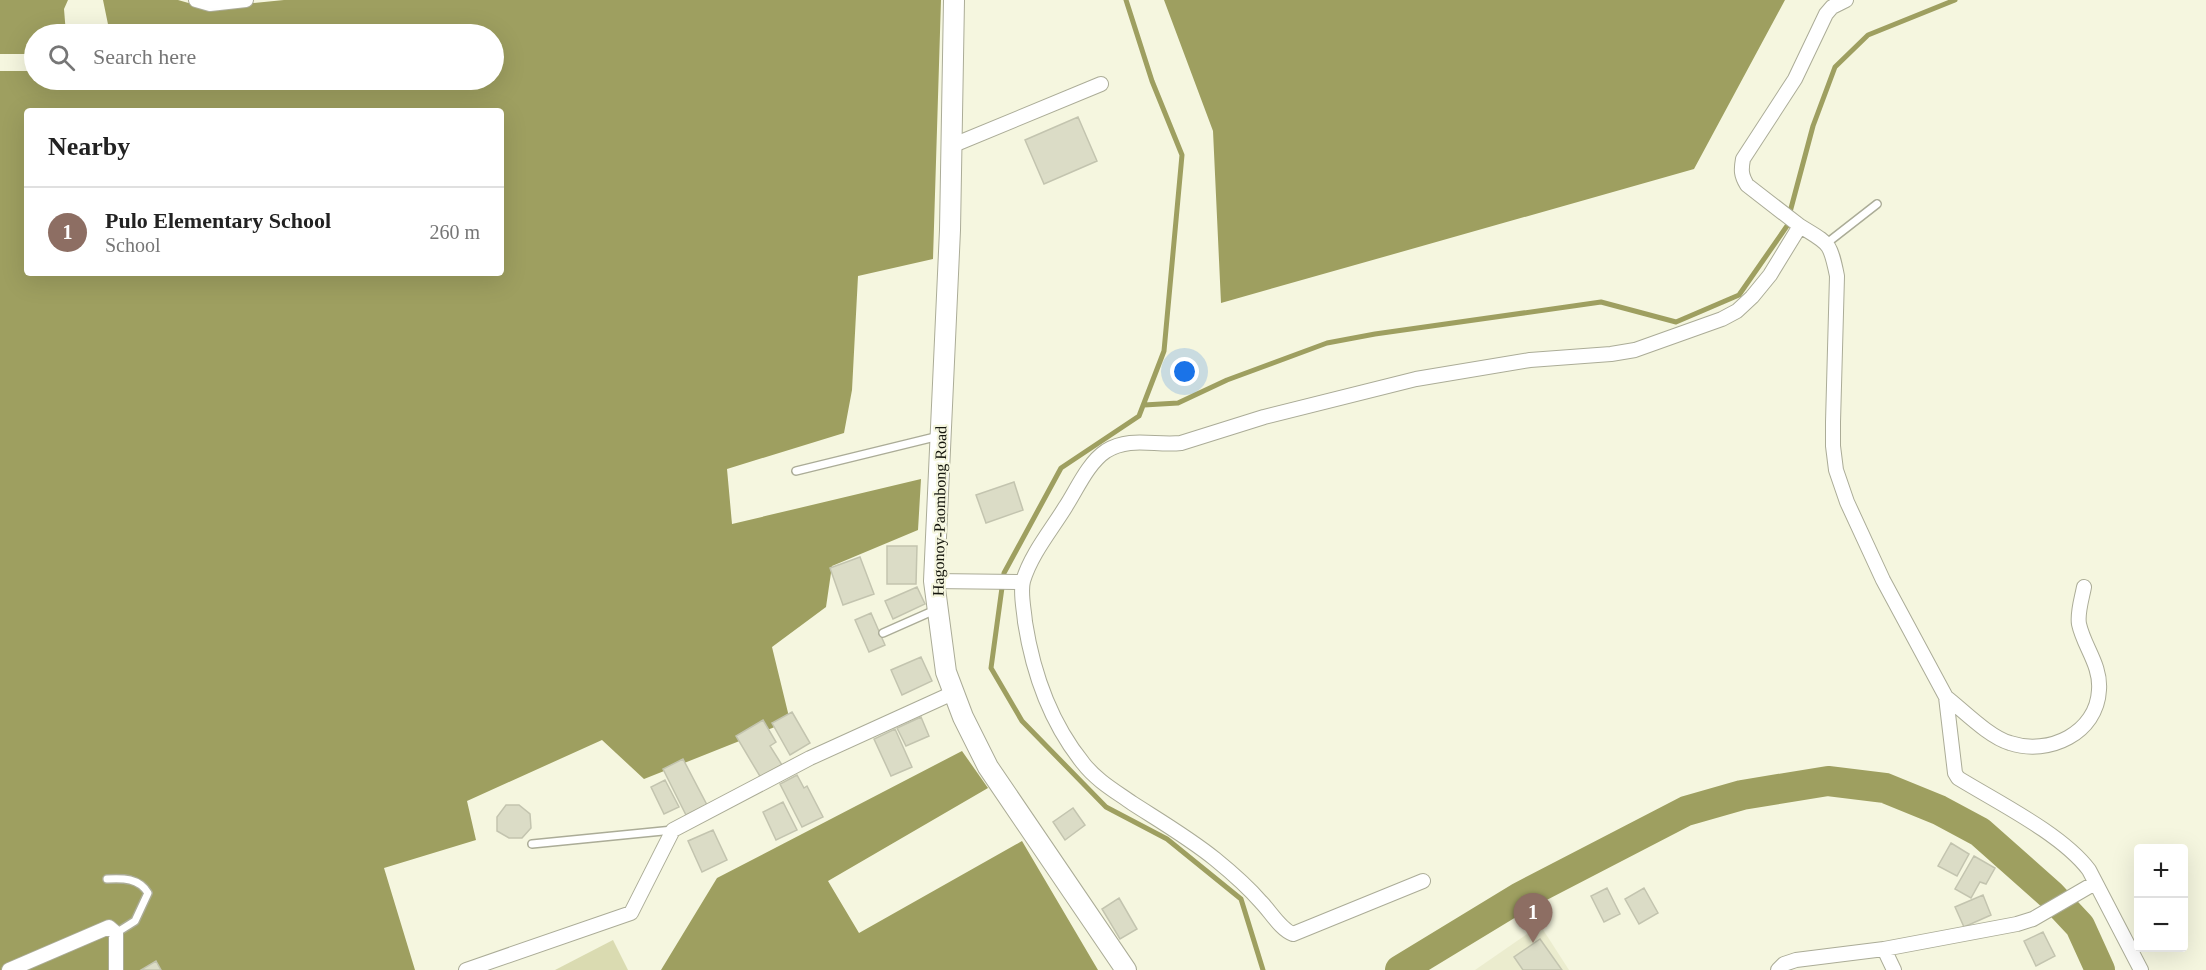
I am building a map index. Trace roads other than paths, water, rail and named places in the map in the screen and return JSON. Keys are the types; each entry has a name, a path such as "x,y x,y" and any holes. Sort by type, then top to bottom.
{"main road":[{"name":"Hagonoy-Paombong Road","path":"954,0 950,230 934,582 946,672 976,746 988,767 1126,970"}],"street":[{"path":"196,0 210,4 246,0"},
{"path":"1846,0 1832,7 1826,14 1795,79 1743,159 1742,177 1747,184 1800,226 1827,243 1833,255 1837,276 1833,422 1836,470 1883,580 1946,698 1953,763 1958,778 2056,839 2080,859 2089,870 2141,970"},
{"path":"951,146 1101,84"},
{"path":"1423,881 1293,934 1289,933 1260,900 1216,860 1103,783 1084,765 1056,724 1037,677 1022,598 1023,582 1040,548 1093,465 1105,452 1124,443 1143,441 1181,443 1264,417 1426,376 1530,360 1635,350 1722,319 1737,311 1770,275 1800,226"},
{"path":"934,582 1023,582"},
{"path":"1946,698 1997,738 2009,743 2043,744 2072,737 2093,715 2099,689 2096,664 2079,624 2084,587"},
{"path":"466,970 631,913 673,830 810,758 953,693"},
{"path":"1778,970 1784,964 1796,960 1884,949 2001,928 2033,919 2095,883"},
{"path":"9,970 110,927 116,933 118,944 116,970"},
{"path":"1884,949 1894,970"}],"lane":[{"path":"1827,243 1877,204"},
{"path":"796,471 939,436"},
{"path":"883,633 938,609"},
{"path":"531,844 673,830"},
{"path":"107,879 132,880 148,893 135,921 116,933"}],"waterway":[{"path":"1126,0 1152,81 1182,155 1164,351 1139,416 1061,468 1004,573 991,668 1022,721 1106,807 1167,839 1241,899 1263,970"},
{"path":"1790,212 1813,126 1835,67 1868,35 1955,0"},
{"path":"1144,405 1178,403 1227,380 1327,343 1375,334 1601,302 1676,322 1739,295 1787,226"},
{"path":"1400,970 1520,897 1686,811 1742,795 1828,781 1885,788 1939,810 1980,832 2051,895 2080,926 2100,970"}],"place":[{"name":"Pulo Elementary School","path":"1533,943"}]}
